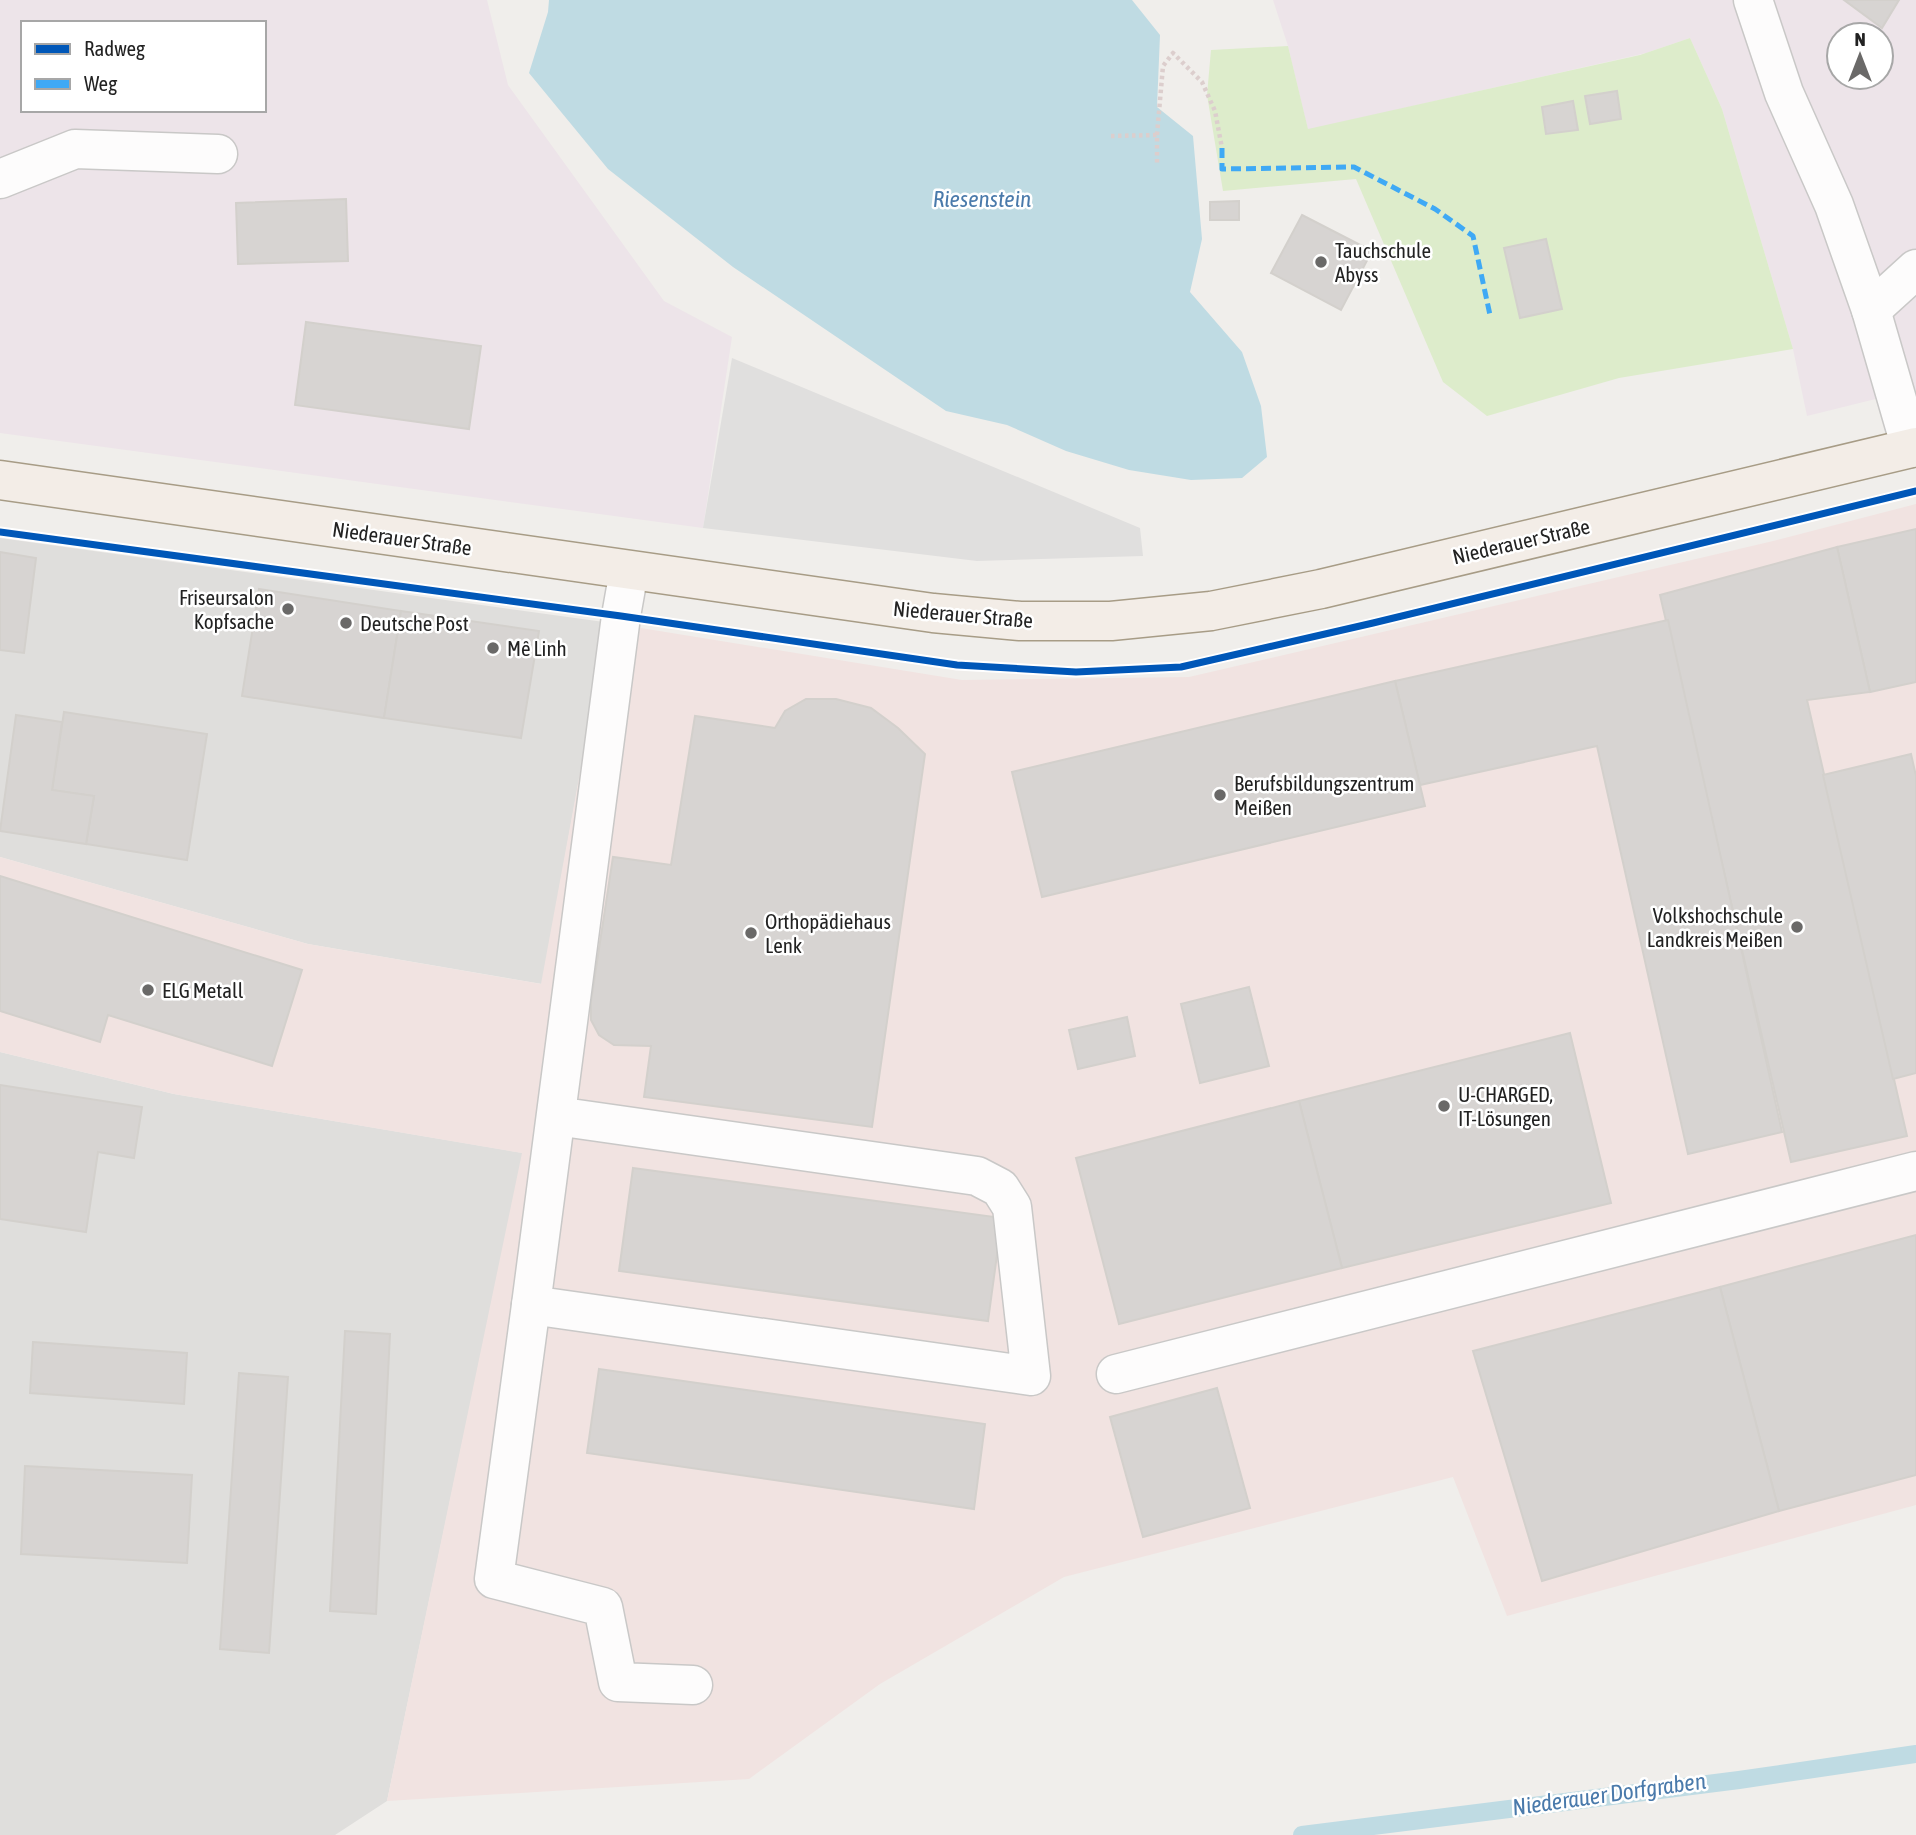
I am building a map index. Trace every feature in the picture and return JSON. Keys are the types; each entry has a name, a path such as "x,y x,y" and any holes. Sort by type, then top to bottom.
{"main road":[{"name":"Niederauer Straße","path":"0,480 933,613 1020,621 1111,621 1211,611 1321,589 1913,447"}],"lane":[{"path":"1753,0 1784,93 1834,205 1871,310 1913,447"},
{"path":"0,179 75,149 218,154"},
{"path":"1871,310 1916,269"},
{"path":"629,570 495,1579 603,1607 618,1682 693,1685"},
{"path":"531,1304 1031,1376 1012,1207 1000,1188 977,1176 556,1116"},
{"path":"1116,1374 1916,1171"}],"path":[{"path":"1157,164 1163,66 1173,53 1202,82 1215,111 1222,148"},
{"path":"1111,136 1157,135"}],"shaded area":[{"path":"0,0 487,0 508,85 664,301 732,337 703,528 0,433"},
{"path":"1273,0 1916,0 1916,389 1807,416 1793,349 1722,109 1690,38 1646,53 1308,130 1288,46"},
{"path":"732,358 1140,528 1143,556 977,561 703,528"},
{"path":"1916,504 1916,1505 1507,1616 1453,1477 1064,1577 880,1684 749,1779 387,1801 522,1153 174,1094 0,1052 0,857 308,944 541,984 591,713 604,622 962,680 1189,677 1769,542"},
{"path":"0,538 604,622 591,713 542,984 308,944 0,857"},
{"path":"0,1052 174,1094 523,1153 387,1801 335,1835 0,1835"}],"green space":[{"path":"1690,38 1722,109 1793,349 1619,378 1487,416 1443,382 1356,179 1223,191 1207,95 1211,50 1288,46 1308,129 1640,55"}],"water":[{"name":"Riesenstein","path":"549,0 1132,0 1160,35 1157,107 1193,136 1202,239 1190,292 1242,352 1261,406 1267,457 1242,478 1191,480 1129,470 1066,451 1007,425 946,411 733,267 608,169 529,73 548,12"}],"building":[{"path":"1844,0 1899,0 1886,21 1872,21"},
{"path":"1617,91 1621,119 1590,124 1585,96"},
{"path":"1573,101 1578,130 1546,134 1542,107"},
{"path":"346,199 348,261 238,264 236,203"},
{"path":"1239,201 1239,220 1210,220 1210,202"},
{"name":"Tauchschule Abyss","path":"1302,215 1372,251 1341,310 1271,273"},
{"path":"1546,239 1562,309 1520,318 1504,248"},
{"path":"306,322 481,346 469,429 295,405"},
{"path":"1916,529 1916,682 1870,692 1837,547"},
{"name":"Volkshochschule Landkreis Meißen","path":"1837,547 1870,692 1807,700 1907,1136 1791,1162 1660,595"},
{"path":"0,552 36,558 24,653 0,650"},
{"path":"259,589 401,611 384,718 242,696"},
{"path":"401,611 539,631 521,738 384,718"},
{"path":"1668,620 1782,1132 1688,1154 1597,746 1420,785 1395,681"},
{"name":"Berufsbildungszentrum Meißen","path":"1395,681 1425,806 1042,897 1012,772"},
{"name":"Orthopädiehaus Lenk","path":"806,699 836,699 871,708 898,728 925,754 872,1127 644,1097 651,1046 614,1045 599,1035 591,1020 591,1001 613,857 671,865 695,716 775,728 785,711"},
{"path":"64,712 207,734 187,860 86,844 94,796 52,790"},
{"path":"16,715 62,722 52,790 94,796 86,844 0,831"},
{"path":"1911,754 1916,776 1916,1073 1893,1079 1823,775"},
{"name":"ELG Metall","path":"0,876 302,970 272,1066 108,1015 100,1042 0,1011"},
{"path":"1249,987 1269,1066 1200,1083 1181,1004"},
{"path":"1127,1017 1135,1056 1078,1069 1069,1030"},
{"path":"1570,1033 1611,1203 1342,1268 1299,1101"},
{"path":"0,1085 142,1107 134,1158 98,1152 86,1232 0,1219"},
{"path":"1299,1101 1342,1268 1119,1324 1076,1158"},
{"path":"633,1168 1002,1218 988,1321 619,1271"},
{"path":"1916,1235 1916,1475 1779,1511 1720,1287"},
{"path":"1720,1287 1779,1511 1542,1581 1473,1351"},
{"path":"345,1331 390,1334 376,1614 330,1611"},
{"path":"33,1342 187,1353 184,1404 30,1393"},
{"path":"599,1369 985,1424 974,1509 587,1453"},
{"path":"239,1373 288,1377 269,1653 220,1649"},
{"path":"1217,1388 1250,1508 1143,1537 1110,1417"},
{"path":"25,1466 192,1475 187,1563 21,1554"}],"waterway":[{"name":"Niederauer Dorfgraben","path":"1302,1835 1739,1780 1916,1754"}],"marked path":[{"path":"1222,148 1222,169 1354,167 1435,209 1473,236 1490,315"}],"cycle path":[{"path":"0,532 621,616 957,665 1076,672 1181,667 1916,491"}],"place":[{"name":"Tauchschule Abyss","path":"1321,262"},
{"name":"Friseursalon Kopfsache","path":"288,609"},
{"name":"Deutsche Post","path":"346,623"},
{"name":"Mȇ Linh","path":"493,648"},
{"name":"Berufsbildungszentrum Meißen","path":"1220,795"},
{"name":"Volkshochschule Landkreis Meißen","path":"1797,927"},
{"name":"Orthopädiehaus Lenk","path":"751,933"},
{"name":"ELG Metall","path":"148,990"},
{"name":"U-CHARGED, IT-Lösungen","path":"1444,1106"}]}
